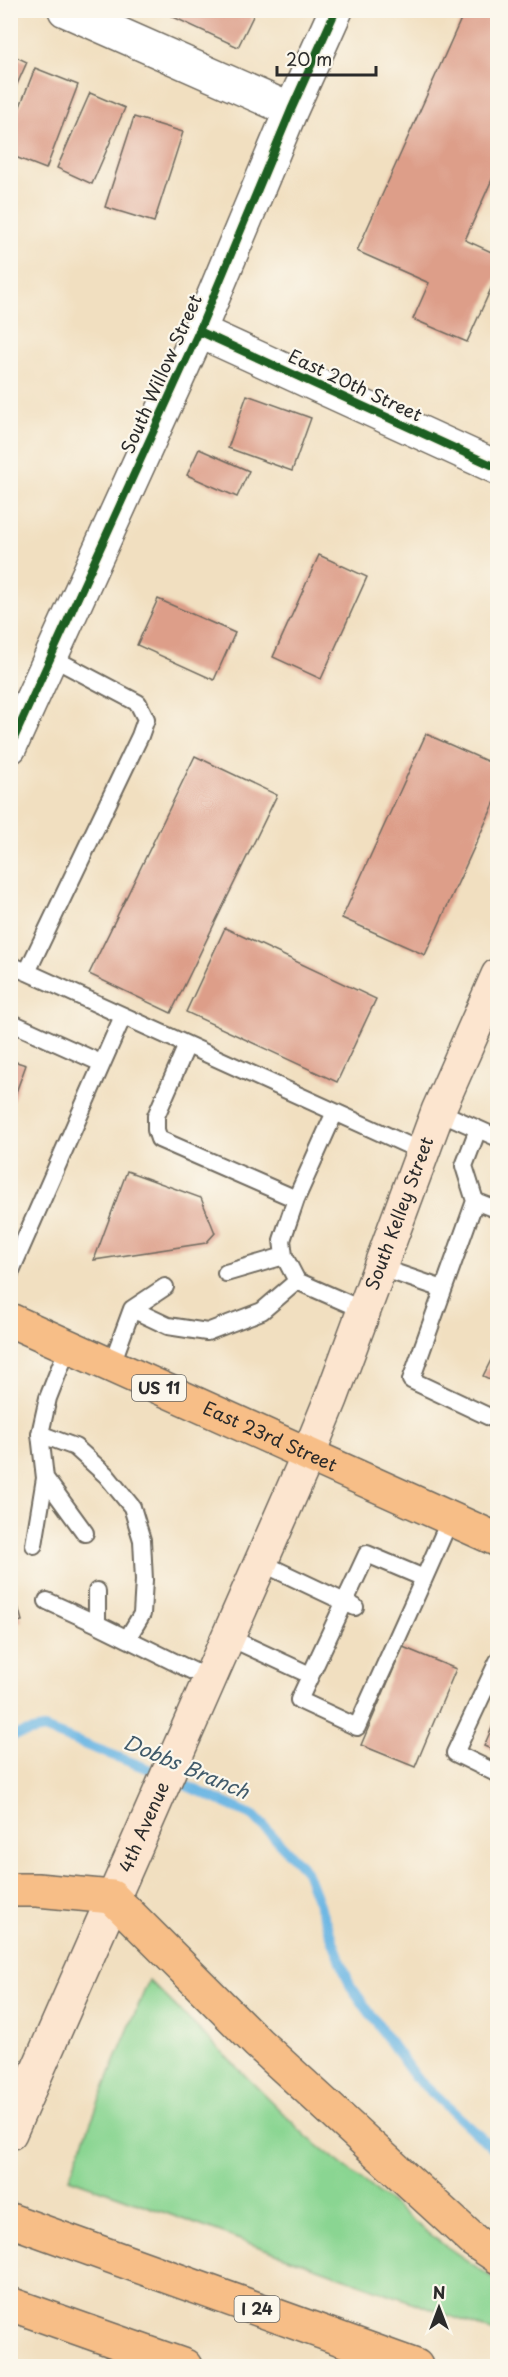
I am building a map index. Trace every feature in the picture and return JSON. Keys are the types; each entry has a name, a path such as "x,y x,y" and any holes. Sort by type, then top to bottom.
{"main road":[{"name":"South Kelley Street","path":"308,1455 331,1400 438,1111 498,975"},
{"name":"East 23rd Street","path":"10,1320 498,1540"},
{"name":"4th Avenue","path":"10,2133 308,1455"},
{"path":"10,1890 37,1890 112,1897 258,2043 474,2241 498,2257"},
{"name":"I 24","path":"10,2220 416,2367"},
{"path":"10,2304 184,2367"}],"street":[{"path":"65,10 291,110"},
{"name":"South Willow Street","path":"15,728 51,657 199,331 291,110 336,10"},
{"name":"East 20th Street","path":"199,331 498,468"}],"lane":[{"path":"27,972 140,736 146,719 138,703 51,657"},
{"path":"10,965 423,1152"},
{"path":"10,1273 17,1239 123,1016"},
{"path":"10,1022 101,1063"},
{"path":"188,1045 156,1116 156,1130 159,1139 296,1199"},
{"path":"438,1111 498,1138"},
{"path":"335,1112 296,1199 282,1240 284,1256 297,1281 363,1310"},
{"path":"478,1129 464,1166 475,1201 411,1380 498,1421"},
{"path":"475,1201 498,1210"},
{"path":"226,1273 284,1256"},
{"path":"379,1267 443,1289"},
{"path":"132,1309 168,1326 207,1332 262,1311 297,1281"},
{"path":"111,1366 132,1309 165,1287"},
{"path":"34,1545 45,1478 40,1434 48,1398 68,1347"},
{"path":"40,1434 75,1447 106,1475 132,1507 142,1540 144,1580 142,1614 127,1639"},
{"path":"45,1478 85,1533"},
{"path":"424,1578 367,1554 350,1605 328,1652 310,1675 299,1700 357,1728 375,1670 396,1624 424,1578 450,1519"},
{"path":"260,1562 350,1605"},
{"path":"97,1591 97,1624"},
{"path":"47,1601 209,1678"},
{"path":"228,1637 310,1675"},
{"path":"498,1661 454,1753 498,1774"}],"green space":[{"path":"149,1980 307,2137 440,2242 497,2281 497,2333 69,2178"}],"building":[{"path":"174,10 256,10 238,47 171,16"},
{"path":"465,10 498,10 498,166 465,240 498,255 498,273 467,342 413,319 429,283 357,251"},
{"path":"10,54 27,62 10,100"},
{"path":"35,68 78,85 46,169 10,155 10,132"},
{"path":"90,93 125,108 92,184 57,168"},
{"path":"134,117 183,132 154,222 105,207"},
{"path":"247,395 311,418 292,471 228,448"},
{"path":"199,449 249,471 237,497 187,475"},
{"path":"319,555 367,577 321,679 273,657"},
{"path":"158,599 235,633 214,680 137,645"},
{"path":"426,734 498,766 498,795 425,955 342,918"},
{"path":"195,756 277,795 171,1013 89,974"},
{"path":"225,928 376,999 337,1082 186,1012"},
{"path":"10,1060 26,1065 11,1106 10,1106"},
{"path":"127,1171 201,1198 215,1233 206,1243 94,1260"},
{"path":"498,1346 498,1383 483,1376"},
{"path":"10,1577 22,1621 10,1624"},
{"path":"403,1647 456,1669 415,1767 361,1745"},
{"path":"498,1714 498,1752 484,1746"}],"waterway":[{"name":"Dobbs Branch","path":"10,1736 44,1729 149,1769 254,1816 306,1871 350,1985 415,2077 498,2153"}],"cycle path":[{"path":"10,747 199,331 291,110 336,10"},
{"path":"199,331 498,468"}]}
